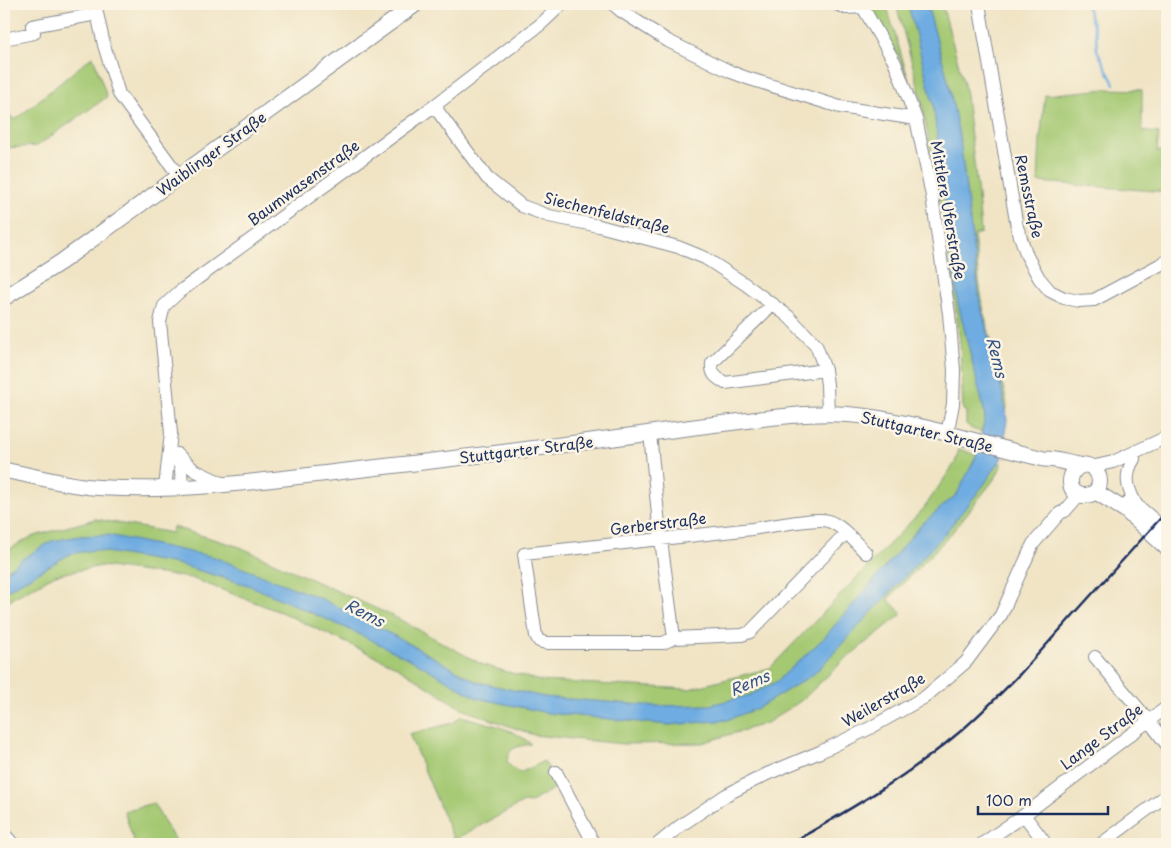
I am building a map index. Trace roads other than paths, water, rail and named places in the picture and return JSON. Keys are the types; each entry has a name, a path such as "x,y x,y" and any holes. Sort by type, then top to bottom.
{"main road":[{"name":"Waiblinger Straße","path":"4,298 61,262 416,4"},
{"name":"Stuttgarter Straße","path":"4,470 84,486 106,488 182,488 260,482 781,417 853,414 947,434 1044,459 1086,480"},
{"path":"1086,480 1139,509 1167,533"},
{"path":"1086,480 1125,510 1167,548"}],"street":[{"name":"Baumwasenstraße","path":"182,488 181,470 172,433 160,322 164,306 186,287 434,106 541,24 562,4"},
{"path":"613,4 668,41 731,72 840,107 916,120"},
{"path":"836,4 846,8 862,5"},
{"name":"Remsstraße","path":"980,4 1017,227 1028,256 1040,278 1050,291 1064,298 1078,301 1094,300 1167,261"},
{"name":"Mittlere Uferstraße","path":"862,5 895,64 916,120 932,196 949,314 954,378 953,404 947,434"},
{"path":"4,38 34,33 32,26 96,9 104,45 119,94 179,176"},
{"name":"Siechenfeldstraße","path":"434,106 487,178 522,206 549,216 600,226 678,247 705,258 773,304 788,316 816,345 825,370 828,414"},
{"path":"773,304 712,363 715,377 725,383 825,370"},
{"name":"Baumwasenstraße","path":"166,488 172,433"},
{"path":"650,433 674,638 733,636 750,632 846,533"},
{"path":"1086,480 1134,459 1157,446 1164,439"},
{"path":"1086,480 1113,462 1164,439"},
{"path":"177,454 194,470 226,485"},
{"path":"1134,459 1129,466 1128,488 1139,509"},
{"name":"Weilerstraße","path":"658,844 680,826 726,795 767,774 820,752 870,728 925,697 966,662 1001,615 1033,544 1060,512 1065,511 1086,480"},
{"name":"Gerberstraße","path":"674,638 663,643 546,643 540,641 536,636 524,554 813,520 827,520 836,525 866,553"},
{"path":"1096,657 1167,745"},
{"name":"Lange Straße","path":"982,844 1024,815 1167,707"},
{"path":"556,772 594,844"},
{"path":"1101,844 1167,795"},
{"path":"1024,815 1046,844"},
{"path":"4,834 13,844"}],"water":[{"path":"908,4 927,4 948,80 960,140 980,302 1003,395 1007,420 1002,458 983,486 942,537 814,674 758,708 727,720 669,725 548,713 477,698 421,665 355,632 251,586 177,564 94,550 70,554 4,592 4,573 22,559 52,541 80,536 108,535 214,557 322,599 408,643 477,682 544,697 656,706 710,705 750,695 776,682 824,638 921,525 957,494 976,457 985,418 958,304 933,104"}],"waterway":[{"path":"1086,4 1096,34 1097,50 1114,84"}],"railway":[{"path":"790,844 896,780 937,751 964,728 1020,674 1167,511"}],"water label":[{"name":"Rems","path":"998,357"},
{"name":"Rems","path":"365,612"},
{"name":"Rems","path":"749,682"}]}
